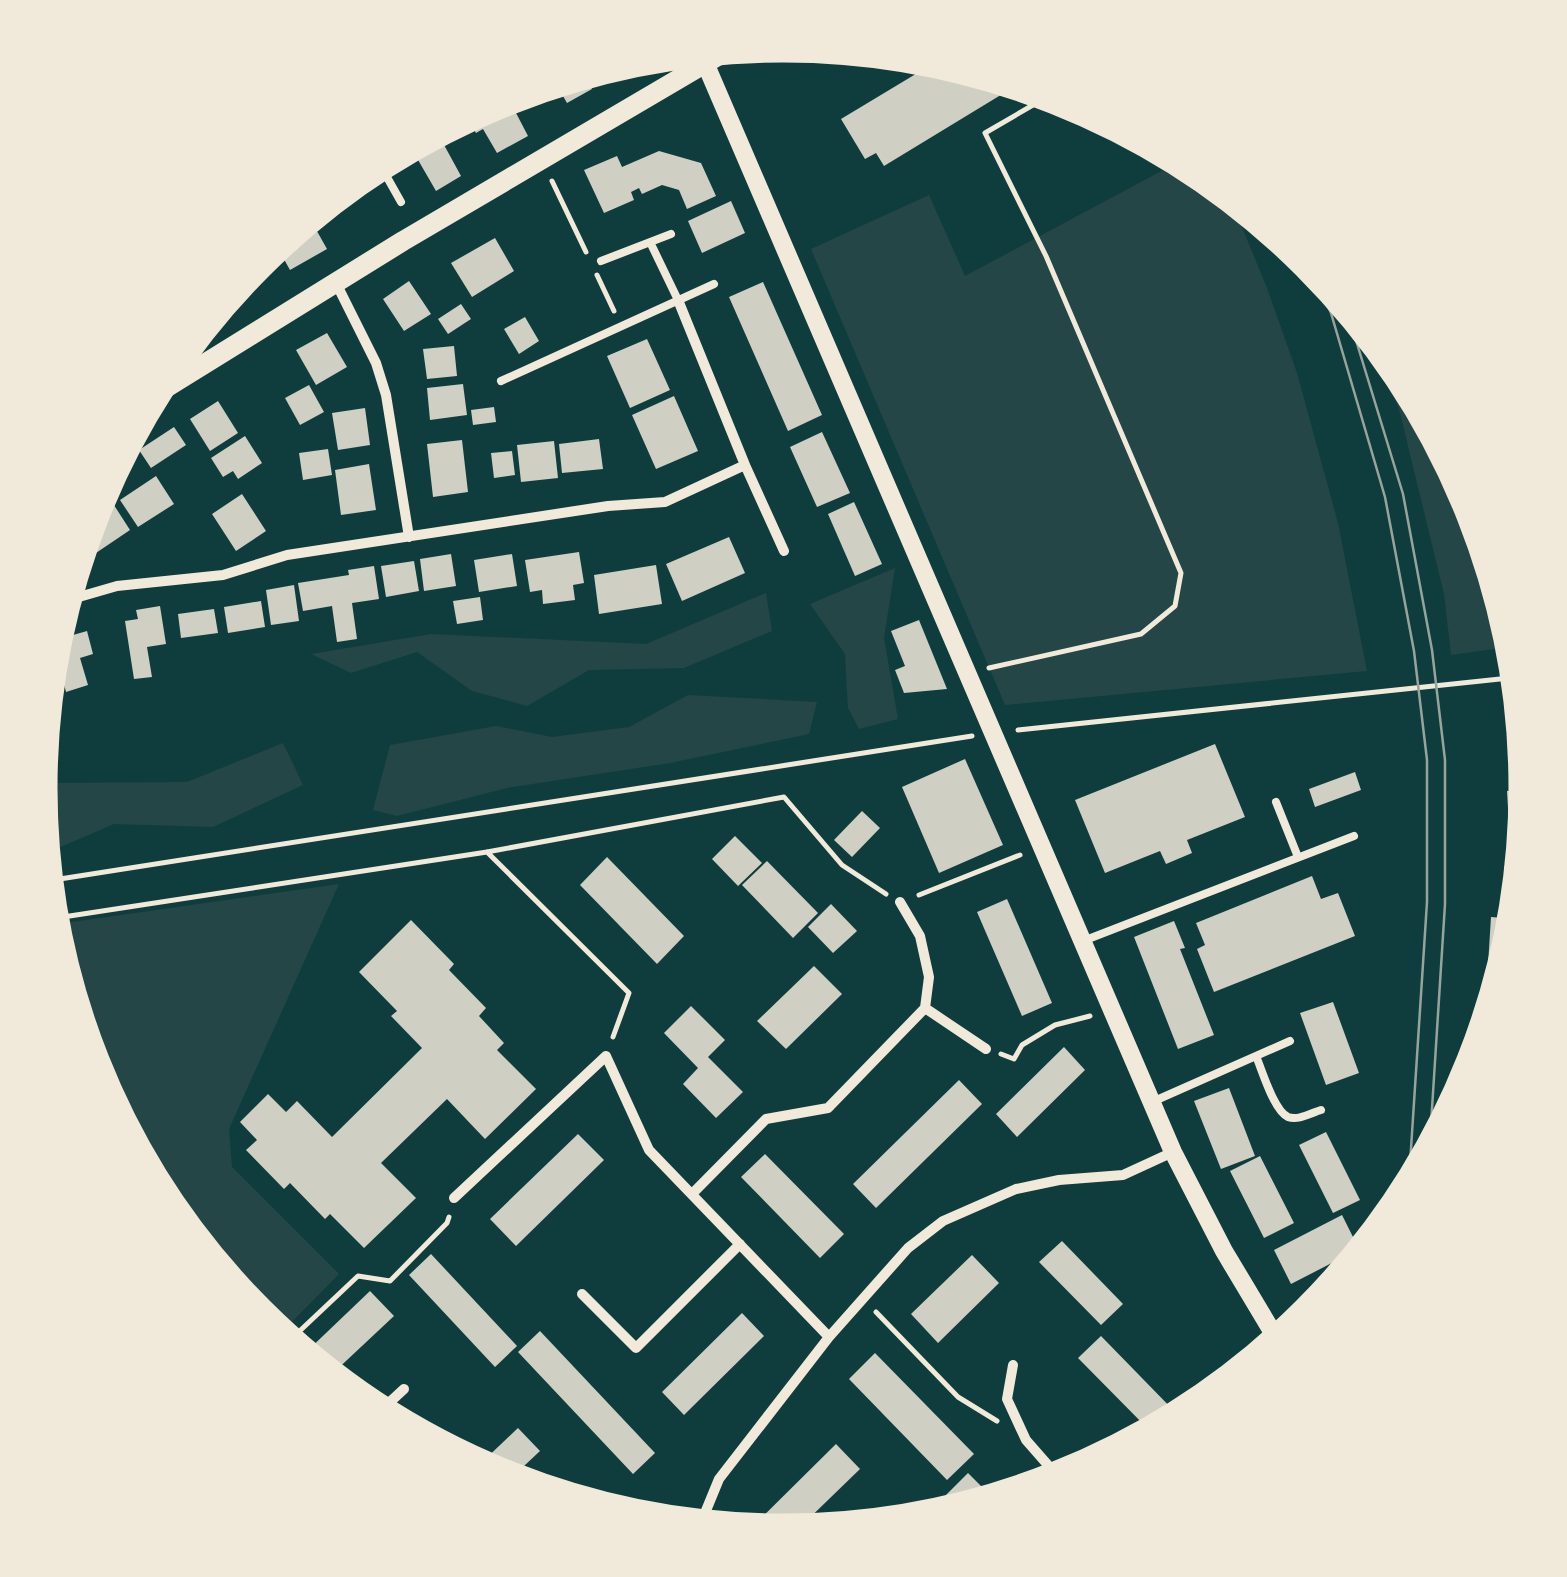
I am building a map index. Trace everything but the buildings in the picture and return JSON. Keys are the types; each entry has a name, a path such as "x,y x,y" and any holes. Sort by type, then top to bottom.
{"main road":[{"path":"182,379 689,66"}],"street":[{"path":"706,64 1173,1152 1270,1330"},
{"path":"336,284 376,363 386,395 408,537"},
{"path":"678,300 784,551"},
{"path":"191,366 194,372"},
{"path":"81,596 117,586 224,575 287,554 608,506 664,502 745,465"},
{"path":"692,1194 766,1119 828,1108 926,1008 929,977 920,936 900,902"},
{"path":"926,1008 986,1049"},
{"path":"454,1198 606,1056 650,1150 830,1337"},
{"path":"705,1512 719,1480 830,1337 908,1248 943,1221 1016,1190 1059,1180 1123,1175 1173,1152"},
{"path":"582,1294 636,1348 740,1244"},
{"path":"1013,1364 1007,1399 1026,1440 1049,1467"},
{"path":"391,1402 404,1389"}],"lane":[{"path":"388,178 402,202"},
{"path":"601,261 670,234"},
{"path":"650,242 678,300"},
{"path":"501,381 714,284"},
{"path":"1276,802 1298,858"},
{"path":"1082,941 1354,836"},
{"path":"1152,1103 1290,1041"},
{"path":"1256,1056 1278,1110 1289,1118 1321,1110"}],"path":[{"path":"967,673 1141,634 1175,606 1180,573 1046,256 985,134 1034,105"},
{"path":"542,160 621,326"},
{"path":"61,879 993,732 1504,679"},
{"path":"67,916 487,852 784,798 842,865 900,902 1042,846"},
{"path":"487,852 628,993 606,1056"},
{"path":"986,1049 1014,1059 1022,1044 1055,1025 1112,1011"},
{"path":"299,1332 358,1276 390,1281 447,1222 454,1198"},
{"path":"863,1299 958,1397 1026,1440"}],"shaded area":[{"path":"1165,169 1240,221 1297,373 1338,523 1367,671 1005,705 811,249 929,195 965,276"},
{"path":"1390,386 1437,466 1457,510 1498,648 1451,655 1444,594"},
{"path":"895,568 884,638 898,719 859,729 848,708 845,654 810,604"},
{"path":"766,593 772,631 684,668 589,670 527,706 472,691 417,652 351,673 311,654 431,634 646,644"},
{"path":"688,695 817,702 809,734 670,763 507,788 397,816 373,810 390,745 496,726 552,737 629,727"},
{"path":"283,743 303,785 213,827 114,824 58,848 55,783 187,782"},
{"path":"339,884 229,1129 232,1167 339,1274 290,1324 206,1232 153,1153 110,1067 80,977 68,923"}],"tram line":[{"path":"1326,303 1385,497 1414,651 1427,760 1427,902 1410,1159"},
{"path":"1355,338 1403,494 1432,650 1445,760 1445,904 1431,1122"}]}
